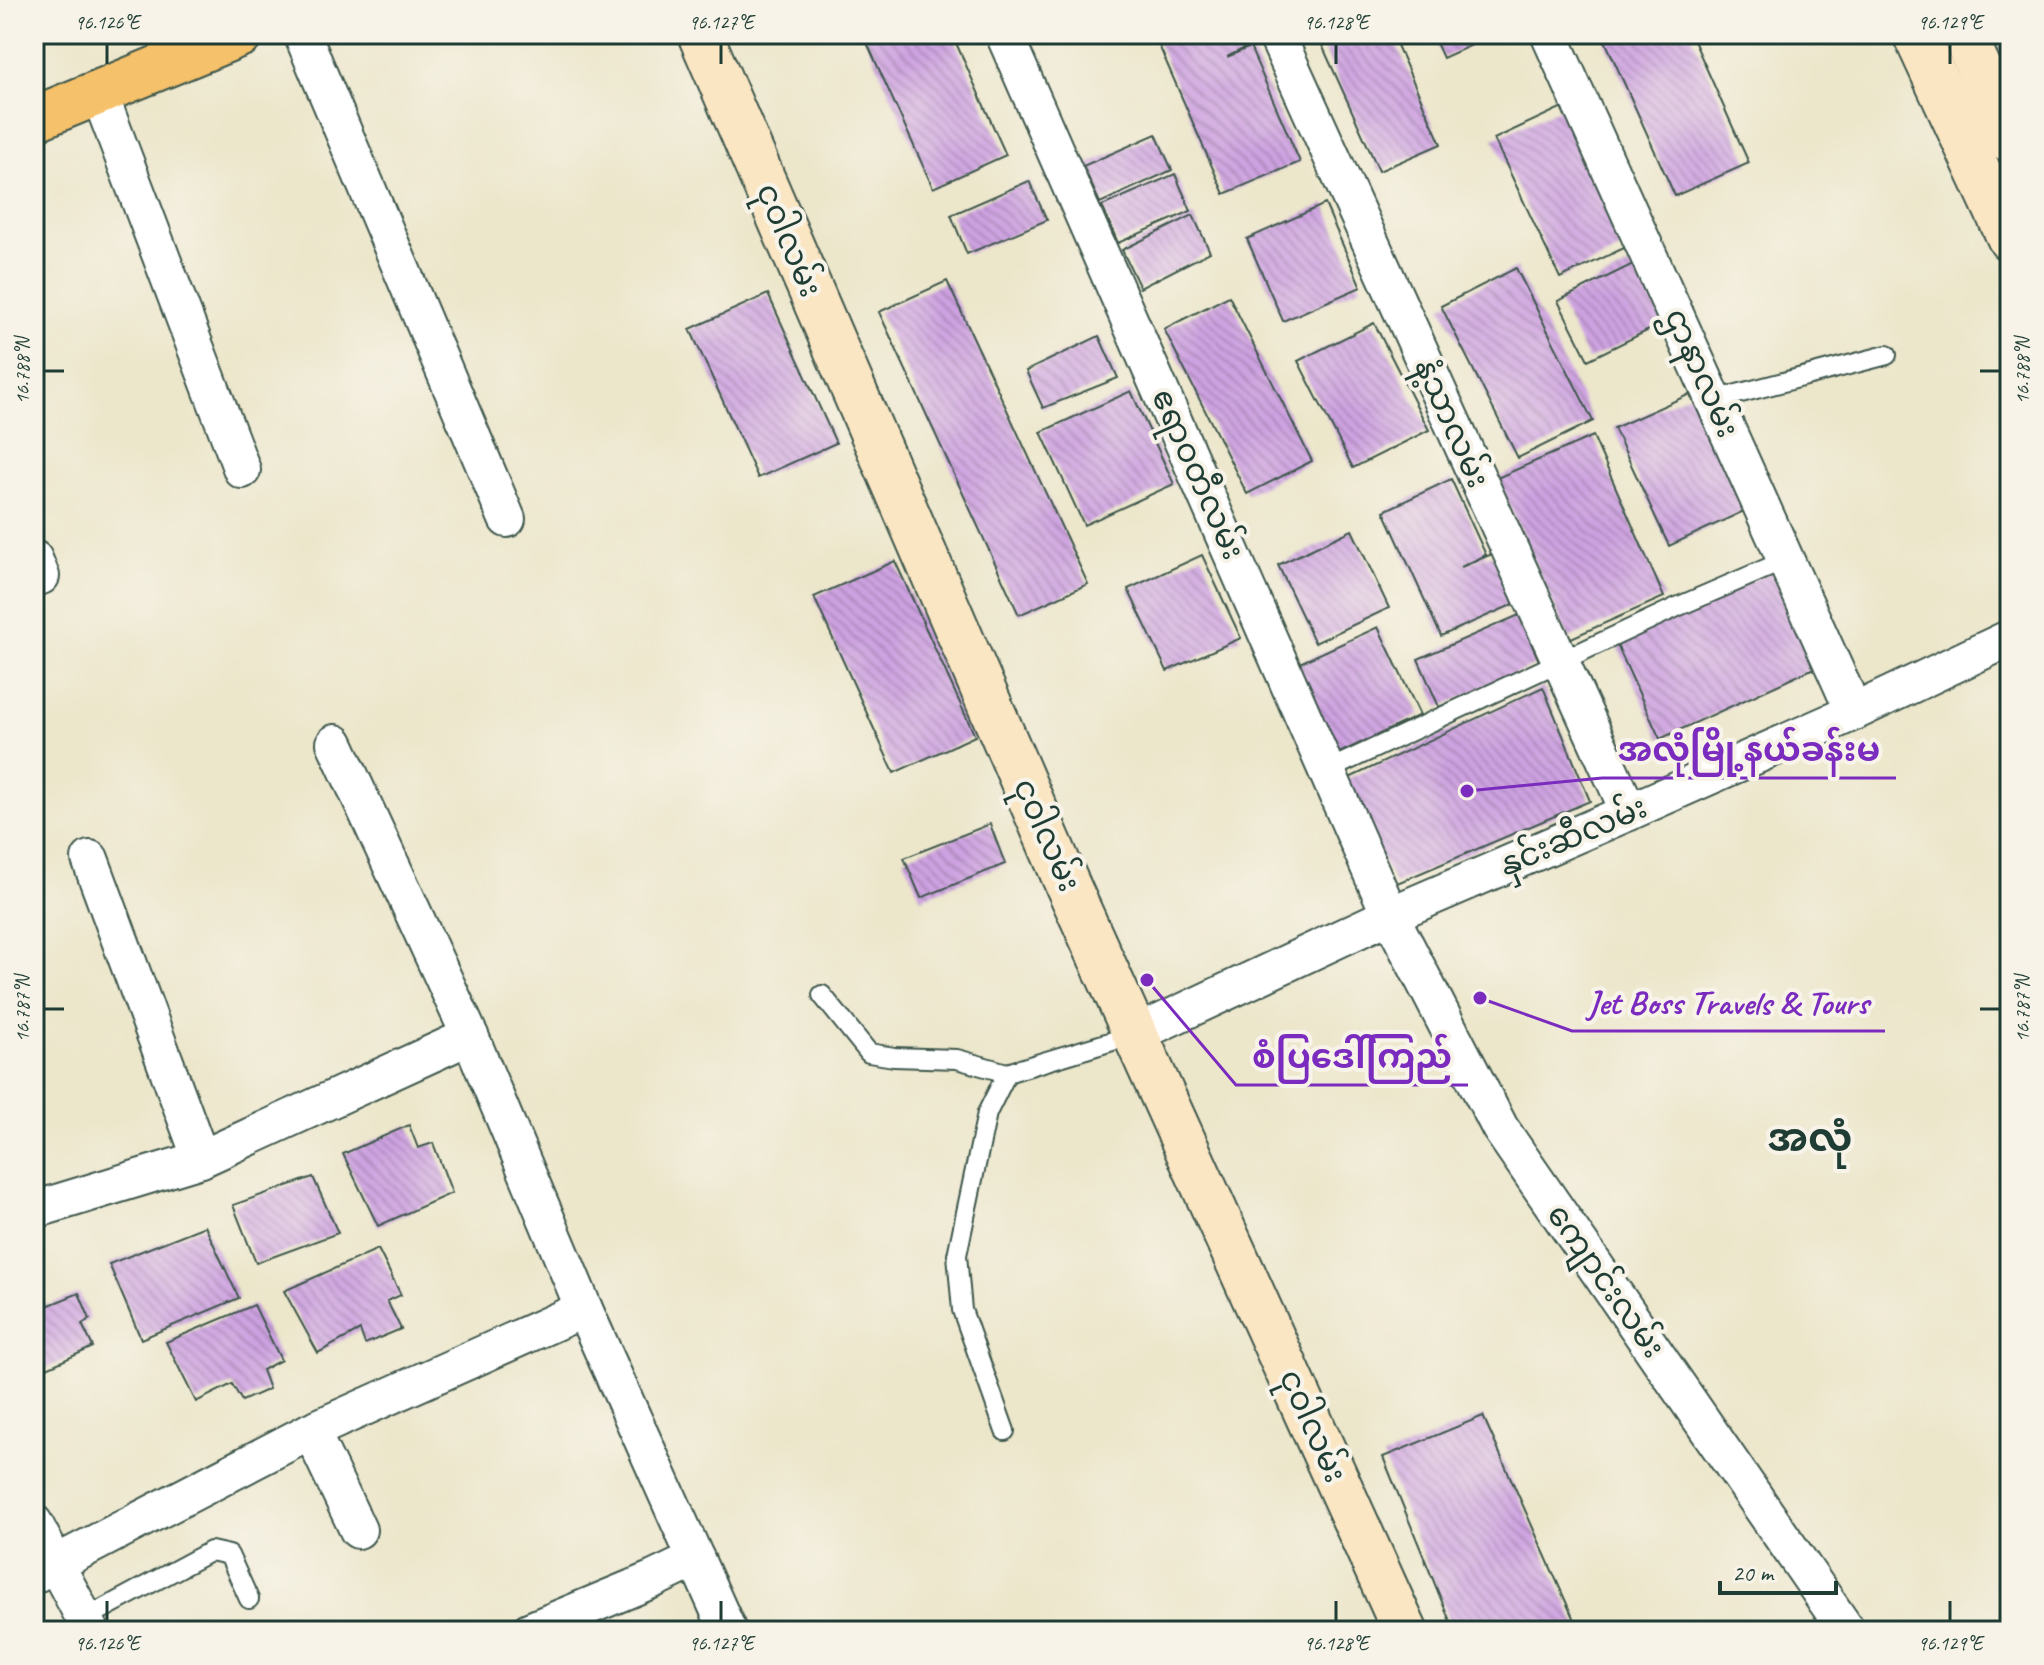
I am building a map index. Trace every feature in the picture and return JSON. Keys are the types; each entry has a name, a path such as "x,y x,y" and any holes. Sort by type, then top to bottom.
{"main road":[{"path":"34,119 221,38"}],"street":[{"path":"302,34 507,519"},
{"name":"ငုဝါလမ်း","path":"700,34 1068,886 1405,1631"},
{"name":"ဧရာဝတီလမ်း","path":"1004,34 1390,915"},
{"name":"နံ့သာလမ်း","path":"1276,34 1629,812"},
{"name":"ဌာနာလမ်း","path":"1549,34 1854,712"},
{"path":"1915,34 2005,216"},
{"path":"1964,34 2010,140"},
{"path":"99,93 242,470"},
{"name":"နှင်းဆီလမ်း","path":"1136,1034 1390,915 1854,712 2010,638"},
{"path":"335,743 470,1036 584,1309 728,1631"},
{"path":"90,859 201,1159"},
{"name":"ကျောင်းလမ်း","path":"1390,915 1500,1128 1847,1631"},
{"path":"34,1210 201,1159 470,1036"},
{"path":"45,1569 311,1431 584,1309"},
{"path":"311,1431 358,1530"},
{"path":"34,1523 45,1569 87,1625"},
{"path":"529,1631 696,1559"}],"lane":[{"path":"1714,400 1887,355"},
{"path":"1328,770 1677,607 1786,560"},
{"path":"822,995 869,1053 957,1059 1007,1073 1136,1034"},
{"path":"1005,1431 962,1310 957,1255 987,1113 1007,1073"},
{"path":"87,1625 211,1551 229,1555 249,1599"}],"building":[{"path":"863,34 952,34 1006,155 933,188"},
{"path":"1154,34 1241,34 1247,47 1227,57 1250,47 1300,162 1224,194"},
{"path":"1317,34 1392,34 1441,144 1379,171"},
{"path":"1432,34 1496,34 1443,58"},
{"path":"1602,34 1691,34 1749,163 1675,196"},
{"path":"1571,103 1637,242 1560,278 1494,139"},
{"path":"1156,134 1172,170 1100,203 1083,166"},
{"path":"1175,174 1191,211 1118,243 1102,206"},
{"path":"1029,181 1047,220 967,254 951,215"},
{"path":"1325,204 1361,287 1283,321 1247,239"},
{"path":"1193,215 1210,252 1140,288 1122,250"},
{"path":"1635,263 1665,322 1588,360 1558,301"},
{"path":"1516,268 1593,421 1518,458 1441,306"},
{"path":"947,281 1088,584 1019,615 879,312"},
{"path":"768,294 836,443 758,478 690,329"},
{"path":"1229,296 1312,461 1247,494 1164,329"},
{"path":"1374,323 1429,430 1353,468 1298,361"},
{"path":"1099,336 1118,378 1043,408 1026,371"},
{"path":"1131,391 1174,484 1084,525 1041,432"},
{"path":"1690,394 1744,511 1669,546 1614,428"},
{"path":"1593,436 1664,597 1569,639 1497,478"},
{"path":"1451,479 1486,555 1461,567 1492,554 1514,604 1441,636 1384,511"},
{"path":"1352,530 1389,608 1315,643 1278,565"},
{"path":"1202,555 1241,638 1167,671 1128,589"},
{"path":"895,561 975,736 894,773 814,597"},
{"path":"1781,567 1825,663 1660,739 1616,643"},
{"path":"1519,615 1540,663 1439,707 1418,659"},
{"path":"1378,627 1420,715 1335,755 1293,666"},
{"path":"1543,687 1590,801 1395,884 1343,781"},
{"path":"990,824 1005,864 921,898 904,858"},
{"path":"409,1125 418,1148 433,1143 452,1193 378,1226 343,1154"},
{"path":"313,1177 338,1233 256,1263 233,1205"},
{"path":"205,1226 239,1298 141,1339 109,1264"},
{"path":"378,1249 401,1295 387,1301 401,1329 365,1344 360,1330 318,1353 284,1291"},
{"path":"79,1293 90,1319 82,1324 93,1347 34,1374 34,1301 42,1297 47,1306"},
{"path":"254,1305 281,1360 262,1370 269,1389 242,1401 232,1384 196,1402 166,1342"},
{"path":"1483,1416 1579,1631 1454,1631 1383,1457"}],"place":[{"name":"အလုံမြို့နယ်ခန်းမ","path":"1467,791"},
{"name":"စံပြဒေါ်ကြည်","path":"1147,980"},
{"name":"Jet Boss Travels & Tours","path":"1480,998"}],"district":[{"name":"အလုံ","path":"1810,1138"}]}
